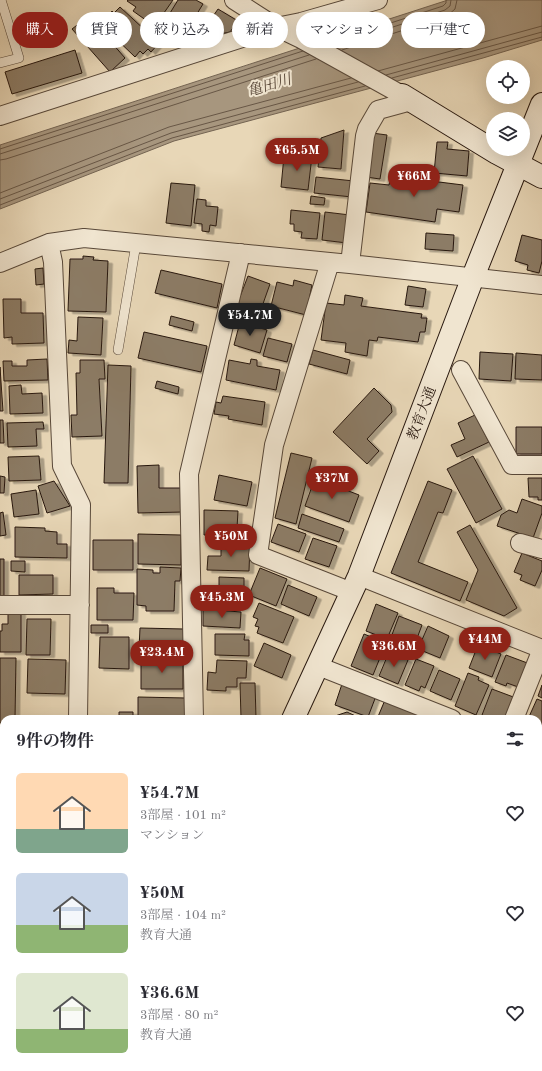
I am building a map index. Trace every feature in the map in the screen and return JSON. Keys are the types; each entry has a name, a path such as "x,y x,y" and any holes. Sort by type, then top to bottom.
{"street":[{"path":"234,0 252,6"},
{"path":"288,25 378,0"},
{"path":"288,33 406,98 518,165 542,177"},
{"path":"0,116 232,41"},
{"path":"350,264 365,136 378,110 406,98"},
{"name":"教育大通","path":"295,715 356,584 473,278 542,104"},
{"path":"0,263 49,243 84,238 350,264 542,285"},
{"path":"49,243 53,262 62,466 82,505 78,715"},
{"path":"194,715 189,474 241,253"},
{"path":"330,262 274,445 258,555 356,584 542,649 516,715"},
{"path":"461,370 512,465 542,465"},
{"path":"520,543 542,549"},
{"path":"0,605 80,605"},
{"path":"318,666 437,715"}],"lane":[{"path":"0,63 19,58 1,0"},
{"path":"118,350 136,244"}],"water":[{"name":"亀田川","path":"448,0 542,0 542,40 483,58 174,141 0,209 0,145 300,48 393,48 393,18 401,15 401,48 485,48 485,12 411,12"}],"building":[{"path":"173,0 165,12 140,12 140,16 133,11 136,7 127,1"},
{"path":"178,0 196,0 203,4 198,12 171,12"},
{"path":"120,7 125,12 115,12"},
{"path":"218,9 223,12 216,12"},
{"path":"224,13 232,17 232,29 230,32 224,33"},
{"path":"132,18 140,25 140,48 155,48 151,52 148,49 143,54 140,51 135,57 126,48 132,48"},
{"path":"76,26 76,34 72,29"},
{"path":"89,48 116,48 125,58 110,72"},
{"path":"75,50 82,73 12,94 5,72"},
{"path":"344,130 341,169 318,167 321,138"},
{"path":"372,133 387,135 380,179 366,177"},
{"path":"437,142 448,142 447,149 469,151 467,176 434,173"},
{"path":"294,154 312,156 308,190 281,187 284,156 294,158"},
{"path":"391,176 463,185 459,212 437,209 435,222 366,212 370,183 389,185"},
{"path":"316,177 354,181 352,197 314,193"},
{"path":"171,183 195,185 191,226 166,223"},
{"path":"311,196 325,198 324,205 310,204"},
{"path":"197,199 206,200 206,206 218,207 216,226 210,225 209,232 202,231 202,224 194,223"},
{"path":"291,210 320,213 317,239 301,238 302,232 294,231 294,224 290,224"},
{"path":"325,212 350,215 347,243 322,240"},
{"path":"426,233 454,235 453,251 425,249"},
{"path":"522,235 542,240 542,261 539,273 527,270 528,265 515,261"},
{"path":"83,256 94,257 93,260 108,261 106,312 68,311 70,259 83,259"},
{"path":"43,268 44,284 36,285 35,269"},
{"path":"161,270 222,284 217,308 155,293"},
{"path":"248,276 270,284 259,315 236,307"},
{"path":"294,280 312,285 306,315 271,306 277,282 293,286"},
{"path":"408,286 426,289 423,307 405,305"},
{"path":"345,295 363,298 361,306 422,314 421,318 427,318 425,332 420,332 418,342 378,337 377,341 369,340 367,356 345,352 346,343 321,340 326,303 344,305"},
{"path":"3,299 21,299 21,313 43,313 44,343 12,344 12,337 4,338"},
{"path":"171,316 194,322 192,331 169,325"},
{"path":"78,317 103,318 101,355 68,353 69,340 77,341"},
{"path":"240,322 267,330 260,353 234,345"},
{"path":"144,332 207,346 201,372 138,358"},
{"path":"268,338 292,344 287,362 263,356"},
{"path":"313,350 350,360 347,374 309,364"},
{"path":"480,352 513,354 511,381 479,379"},
{"path":"516,353 542,355 542,380 515,379"},
{"path":"47,359 48,380 4,381 3,361 12,361 12,366 27,366 27,360"},
{"path":"251,359 257,360 257,366 280,370 276,390 226,380 229,360 250,364"},
{"path":"80,360 104,360 105,379 99,379 102,436 72,437 71,415 77,415 76,373 80,373"},
{"path":"108,365 131,366 128,483 104,483"},
{"path":"0,367 3,411 0,411"},
{"path":"157,381 179,387 178,394 155,388"},
{"path":"21,385 22,394 42,393 43,413 10,414 9,386"},
{"path":"374,388 391,405 392,412 367,439 379,451 367,464 333,432"},
{"path":"223,396 265,402 262,425 228,419 229,416 214,414 216,402 221,403"},
{"path":"475,415 489,442 457,457 451,445 465,439 458,423"},
{"path":"0,420 3,420 4,443 0,443"},
{"path":"43,422 44,429 36,429 37,446 8,447 7,423"},
{"path":"516,427 542,427 542,454 516,454"},
{"path":"291,453 312,458 296,524 275,518"},
{"path":"39,456 41,480 9,481 8,457"},
{"path":"473,456 502,509 476,523 447,469"},
{"path":"159,465 159,488 182,488 183,512 138,513 137,466"},
{"path":"219,475 252,482 247,506 214,500"},
{"path":"0,476 5,477 4,493 0,493"},
{"path":"315,478 359,495 349,522 305,506"},
{"path":"528,478 542,478 542,500 538,500 538,497 529,497"},
{"path":"54,481 70,506 47,513 38,486"},
{"path":"428,481 452,490 443,513 438,512 418,562 468,582 460,601 391,573"},
{"path":"36,490 39,514 14,517 11,494"},
{"path":"522,499 542,506 542,513 533,538 497,526 501,515 509,510 517,513"},
{"path":"204,510 238,511 237,528 231,527 231,535 204,535"},
{"path":"3,512 6,535 0,536 0,513"},
{"path":"302,514 344,529 339,542 298,528"},
{"path":"278,524 306,534 299,552 271,542"},
{"path":"470,525 517,608 504,616 466,600 478,570 457,532"},
{"path":"15,527 45,528 45,531 57,532 57,544 67,544 67,558 15,557"},
{"path":"138,534 181,535 181,565 138,564"},
{"path":"313,538 337,546 329,567 305,559"},
{"path":"93,540 133,540 133,570 93,570"},
{"path":"221,543 250,543 249,571 207,570 208,556 221,556"},
{"path":"522,553 542,561 542,570 535,586 520,580 522,575 514,572"},
{"path":"0,559 4,559 4,596 0,596"},
{"path":"11,561 25,561 25,572 11,571"},
{"path":"160,567 181,568 180,581 175,581 174,611 146,611 146,606 137,605 137,569 153,570 153,573 160,573"},
{"path":"260,568 287,579 276,606 249,595"},
{"path":"19,575 53,575 53,594 19,595"},
{"path":"219,577 244,578 244,606 219,606"},
{"path":"288,585 317,597 309,616 281,604"},
{"path":"97,588 114,588 114,593 134,593 133,620 97,620"},
{"path":"259,603 294,617 283,643 257,633 259,627 255,626 258,619 253,617"},
{"path":"376,604 398,613 387,639 366,631"},
{"path":"203,609 241,612 240,628 203,626"},
{"path":"8,612 21,612 21,652 0,652 0,631 2,631 2,624 8,624"},
{"path":"399,616 422,625 413,649 390,640"},
{"path":"27,619 51,619 50,655 26,655"},
{"path":"91,625 108,625 108,633 91,633"},
{"path":"428,626 449,636 440,658 418,649"},
{"path":"140,628 184,629 184,650 139,649"},
{"path":"215,634 245,634 244,640 249,640 249,656 215,655"},
{"path":"364,634 386,643 373,675 351,666"},
{"path":"100,637 129,637 129,669 99,668"},
{"path":"264,643 291,655 282,678 254,666"},
{"path":"478,645 501,654 492,677 469,668"},
{"path":"389,652 408,660 398,684 379,676"},
{"path":"506,655 530,664 521,688 507,683 506,686 495,682"},
{"path":"0,658 16,658 15,715 0,715"},
{"path":"28,659 66,660 65,694 27,693"},
{"path":"141,659 183,659 183,689 141,689"},
{"path":"416,659 434,666 425,688 421,686 419,691 405,685"},
{"path":"217,660 247,661 246,678 237,678 237,687 226,687 226,691 207,690 208,672 216,673"},
{"path":"439,670 460,679 451,700 430,691"},
{"path":"468,673 479,677 478,680 489,685 476,715 455,706"},
{"path":"240,683 255,683 256,715 241,715"},
{"path":"342,684 376,696 369,715 362,715 335,705"},
{"path":"542,685 542,698 538,696"},
{"path":"492,689 516,698 510,715 482,715"},
{"path":"138,697 186,698 185,715 138,715"},
{"path":"537,699 542,701 542,715 530,715"},
{"path":"385,700 421,715 379,715"},
{"path":"119,712 133,712 133,715 119,715"},
{"path":"347,712 353,715 338,715"}]}
